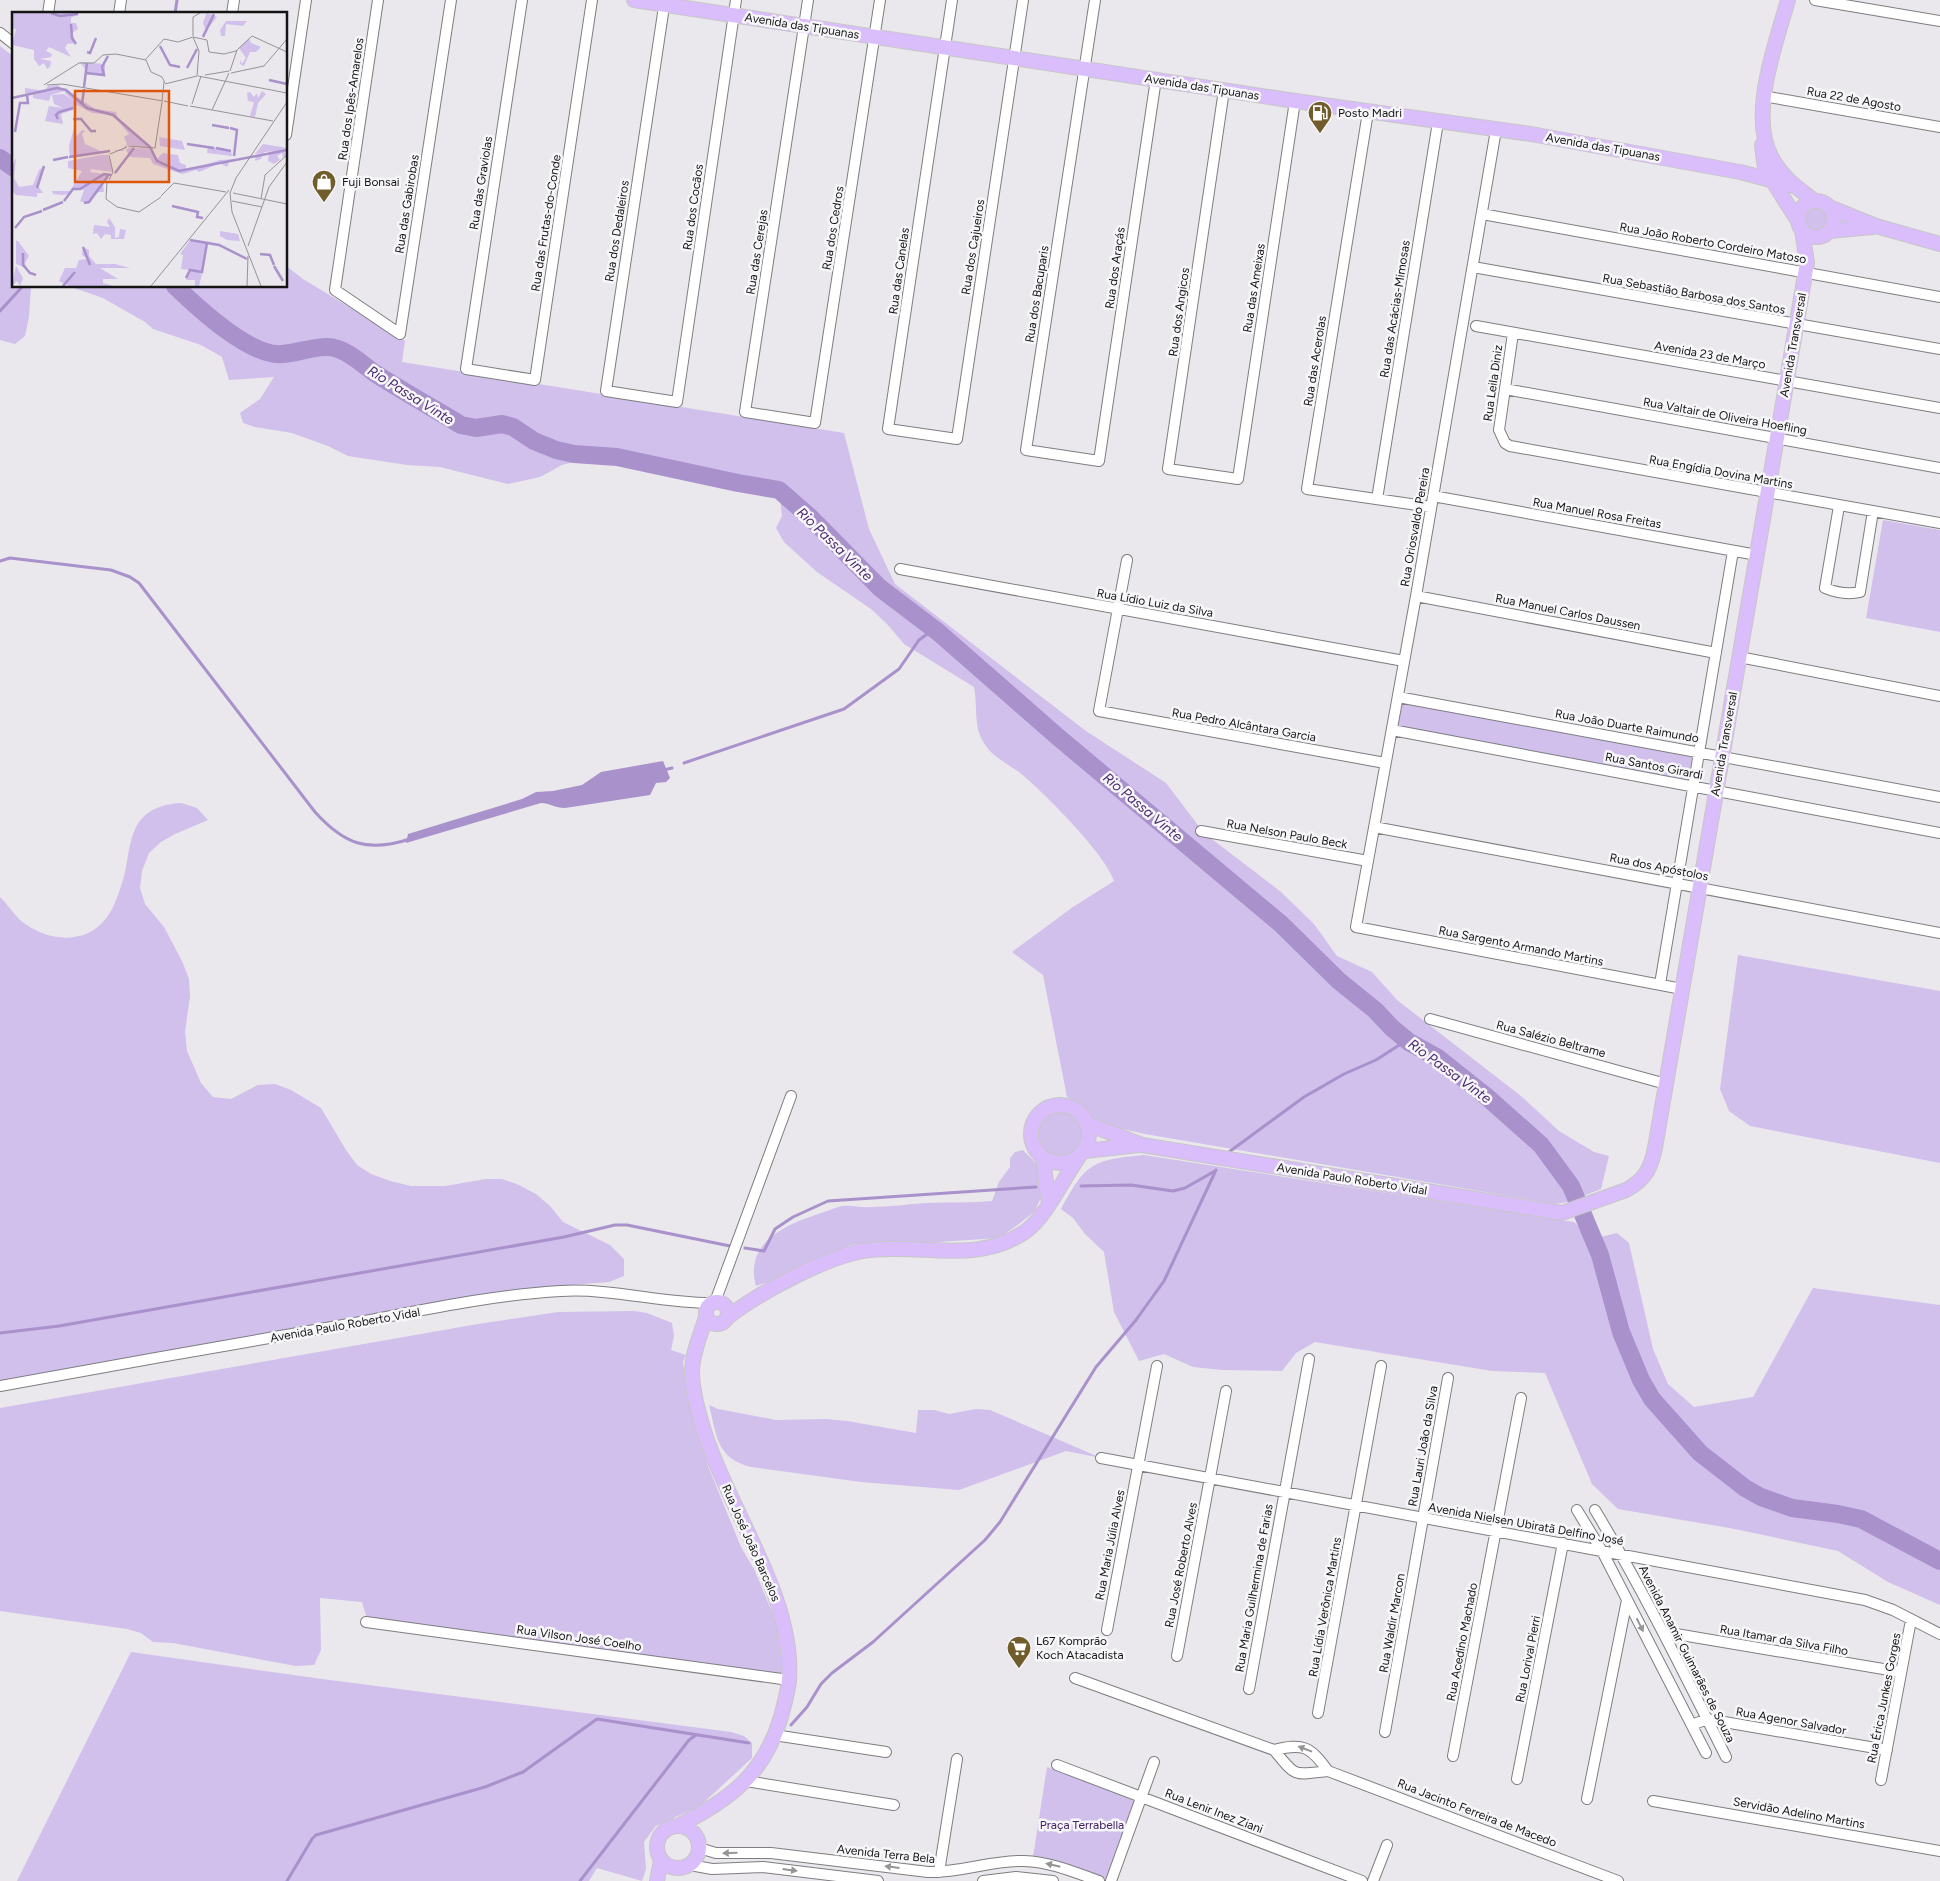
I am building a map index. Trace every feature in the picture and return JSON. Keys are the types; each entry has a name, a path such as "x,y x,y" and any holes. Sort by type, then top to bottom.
{"main road":[{"name":"Avenida das Tipuanas","path":"634,0 665,2 875,37 1496,130 1753,174 1794,186"},
{"path":"1753,174 1760,163 1762,155 1763,96 1788,0"},
{"path":"1763,132 1771,158 1794,186 1815,201 1876,226 1940,244"},
{"path":"1762,155 1765,169 1770,178 1785,198 1806,234 1816,237 1828,233 1876,226"},
{"path":"1800,226 1800,211 1803,207 1815,201"},
{"path":"1828,233 1834,222 1829,207"},
{"name":"Avenida Transversal","path":"1562,1213 1635,1185 1648,1172 1655,1148 1806,268 1800,226"},
{"name":"Avenida Transversal","path":"1806,268 1828,233"},
{"path":"717,1311 748,1301 817,1267 863,1251 976,1250 1004,1243 1028,1230 1039,1220 1082,1155 1089,1143 1088,1124 1083,1115 1075,1109 1061,1105 1046,1108 1038,1114 1030,1133 1036,1151 1051,1163 1061,1164 1070,1162 1082,1155"},
{"name":"Avenida Paulo Roberto Vidal","path":"1088,1124 1142,1145 1562,1213"},
{"name":"Avenida Paulo Roberto Vidal","path":"1082,1155 1142,1145"},
{"path":"1043,1158 1049,1204"},
{"name":"Rua José João Barcelos","path":"678,1826 710,1809 746,1781 760,1764 774,1735 786,1700 789,1680 785,1634 776,1599 715,1463 702,1426 693,1385 693,1358 697,1345 717,1311"},
{"name":"Rua José João Barcelos","path":"698,1843 710,1809"},
{"path":"662,1881 684,1867 695,1860 698,1843 689,1829 678,1826 667,1829 659,1838 656,1849 661,1860 666,1865 684,1867"},
{"path":"657,1881 661,1860"}],"street":[{"path":"288,122 306,0"},
{"name":"Rua dos Ipês-Amarelos","path":"335,290 378,0"},
{"name":"Rua das Gabirobas","path":"335,290 400,334 451,0"},
{"name":"Rua das Graviolas","path":"466,370 522,0"},
{"name":"Rua das Frutas-do-Conde","path":"466,370 535,380 592,0"},
{"name":"Rua dos Cocãos","path":"677,402 736,0"},
{"path":"804,26 808,0"},
{"name":"Rua dos Cedros","path":"815,423 880,0"},
{"path":"945,47 952,0"},
{"name":"Rua dos Cajueiros","path":"957,439 1023,0"},
{"path":"1085,68 1095,0"},
{"path":"1816,0 1940,21"},
{"name":"Rua dos Dedaleiros","path":"665,2 606,391 677,402"},
{"name":"Rua das Cerejas","path":"804,26 746,412 815,423"},
{"path":"0,33 12,42"},
{"name":"Rua das Canelas","path":"945,47 888,429 957,439"},
{"name":"Rua dos Bacuparis","path":"1085,68 1026,450 1099,461"},
{"name":"Rua dos Araçás","path":"1099,461 1156,79"},
{"name":"Rua dos Angicos","path":"1224,90 1168,469 1238,479"},
{"name":"Rua 22 de Agosto","path":"1763,96 1940,127"},
{"name":"Rua das Ameixas","path":"1238,479 1295,101"},
{"name":"Rua das Acerolas","path":"1368,112 1307,489 1432,507"},
{"name":"Rua das Acácias-Mimosas","path":"1377,499 1438,122"},
{"name":"Rua Oriosvaldo Pereira","path":"1356,927 1432,507 1496,130"},
{"name":"Rua João Roberto Cordeiro Matoso","path":"1482,214 1806,268 1940,297"},
{"name":"Rua Sebastião Barbosa dos Santos","path":"1473,267 1940,350"},
{"name":"Avenida 23 de Março","path":"1476,326 1940,408"},
{"name":"Rua Leila Diniz","path":"1501,437 1499,430 1513,333"},
{"name":"Rua Valtair de Oliveira Hoefling","path":"1505,389 1940,468"},
{"name":"Rua Engídia Dovina Martins","path":"1501,437 1510,446 1940,523"},
{"name":"Rua Manuel Rosa Freitas","path":"1433,496 1756,556"},
{"path":"1839,506 1825,588 1835,592 1850,594 1860,592 1873,512"},
{"path":"1660,984 1733,551"},
{"path":"1118,609 1127,560"},
{"name":"Rua Lídio Luiz da Silva","path":"900,569 1404,661"},
{"name":"Rua Manuel Carlos Daussen","path":"1416,596 1716,653"},
{"name":"Rua Pedro Alcântara Garcia","path":"1118,609 1099,711 1385,763"},
{"path":"1739,657 1940,696"},
{"name":"Rua João Duarte Raimundo","path":"1398,696 1940,797"},
{"name":"Rua Santos Girardi","path":"1392,730 1940,833"},
{"name":"Rua dos Apóstolos","path":"1374,827 1940,933"},
{"name":"Rua Nelson Paulo Beck","path":"1201,831 1368,861"},
{"name":"Rua Sargento Armando Martins","path":"1356,927 1682,988"},
{"name":"Rua Salézio Beltrame","path":"1430,1019 1666,1084"},
{"path":"717,1311 722,1283 791,1096"},
{"name":"Avenida Paulo Roberto Vidal","path":"0,1386 520,1294 589,1290 619,1292 691,1303 717,1311"},
{"name":"Rua Maria Guilhermina de Farias","path":"1249,1689 1309,1359"},
{"name":"Rua Maria Júlia Alves","path":"1107,1630 1157,1366"},
{"name":"Rua Lídia Verônica Martins","path":"1318,1712 1381,1366"},
{"name":"Rua Lauri João da Silva","path":"1423,1518 1448,1378"},
{"name":"Rua José Roberto Alves","path":"1177,1656 1226,1392"},
{"name":"Rua Acedino Machado","path":"1453,1756 1521,1398"},
{"name":"Avenida Nielsen Ubiratã Delfino José","path":"1101,1458 1864,1600 1894,1610 1940,1634"},
{"path":"1577,1510 1602,1551 1706,1753"},
{"name":"Avenida Anamir Guimarães de Souza","path":"1595,1510 1664,1632 1726,1757"},
{"name":"Rua Waldir Marcon","path":"1385,1732 1423,1518"},
{"name":"Rua Lorival Pierri","path":"1517,1779 1563,1543"},
{"path":"1587,1799 1627,1600"},
{"name":"Rua Érica Junkes Gorges","path":"1881,1780 1911,1620"},
{"name":"Rua Vilson José Coelho","path":"366,1622 789,1680"},
{"name":"Rua Itamar da Silva Filho","path":"1664,1632 1901,1672"},
{"name":"Rua Jacinto Ferreira de Macedo","path":"1075,1678 1274,1750 1291,1746 1302,1746 1312,1751 1328,1770 1618,1881"},
{"path":"1692,1725 1707,1719"},
{"name":"Rua Agenor Salvador","path":"1707,1719 1887,1750"},
{"path":"774,1735 886,1752"},
{"path":"1274,1750 1291,1772 1303,1774 1328,1770"},
{"path":"939,1872 957,1759"},
{"path":"1111,1881 1154,1762"},
{"name":"Rua Lenir Inez Ziani","path":"1057,1765 1362,1881"},
{"path":"746,1781 894,1805"},
{"name":"Servidão Adelino Martins","path":"1653,1801 1940,1851"},
{"name":"Avenida Terra Bela","path":"698,1843 716,1853 771,1853 939,1872 1024,1861 1062,1867 1098,1881"},
{"path":"1374,1881 1386,1845"},
{"path":"684,1867 712,1869 762,1867 878,1881"},
{"path":"987,1881 1016,1876 1053,1881"}],"green space":[{"path":"0,46 12,55 12,288 31,288 29,317 25,336 15,344 0,340"},
{"path":"1816,206 1826,209 1829,219 1826,229 1816,232 1806,229 1803,219 1806,209"},
{"path":"288,268 303,279 405,341 402,362 844,433 869,529 895,584 1086,731 1166,783 1204,833 1281,892 1314,924 1337,956 1372,972 1397,1000 1521,1096 1559,1131 1594,1152 1609,1156 1601,1189 1568,1202 1555,1204 1145,1134 1109,1126 1092,1118 1083,1106 1067,1097 1043,975 1012,952 1073,907 1114,881 1109,870 1075,826 1035,786 988,749 978,730 974,687 904,644 871,609 817,572 784,542 776,528 782,516 779,490 582,460 562,465 540,477 508,484 440,467 407,465 348,456 328,446 292,433 255,427 243,423 240,413 260,399 274,377 229,380 222,357 201,345 153,329 145,322 103,298 74,288 288,288"},
{"path":"1883,520 1940,530 1940,632 1866,618"},
{"path":"1403,702 1692,757 1688,781 1398,726"},
{"path":"181,803 197,808 208,820 175,834 161,842 149,853 142,871 140,888 145,904 164,927 189,979 190,996 185,1032 187,1051 201,1083 213,1097 231,1099 258,1085 275,1084 291,1090 321,1108 357,1165 371,1174 390,1181 411,1186 445,1186 486,1179 502,1179 519,1185 536,1194 550,1206 563,1222 610,1245 624,1259 624,1276 609,1282 518,1289 462,1298 0,1381 0,897 20,920 39,932 61,937 72,937 92,931 105,920 115,904 123,880 131,840 140,821 155,809"},
{"path":"1738,955 1940,991 1940,1163 1750,1126 1729,1111 1720,1089"},
{"path":"1055,1109 1065,1109 1078,1116 1085,1129 1085,1139 1078,1152 1065,1159 1055,1159 1046,1155 1039,1148 1035,1139 1035,1129 1039,1120 1046,1113"},
{"path":"1023,1150 1038,1165 1042,1195 1035,1211 999,1238 851,1245 774,1280 756,1286 754,1271 756,1258 770,1238 781,1230 805,1218 843,1206 877,1207 992,1201 999,1182 1010,1167 1010,1158 1015,1152"},
{"path":"1144,1155 1574,1222 1592,1239 1617,1233 1629,1243 1653,1349 1668,1384 1694,1407 1753,1397 1813,1288 1940,1305 1940,1605 1888,1582 1838,1551 1735,1529 1618,1509 1592,1484 1545,1373 1492,1371 1315,1342 1296,1353 1282,1371 1223,1370 1193,1367 1164,1354 1139,1361 1114,1312 1104,1252 1085,1234 1073,1218 1061,1209 1077,1182 1092,1167 1113,1159"},
{"path":"634,1311 647,1313 672,1323 674,1336 671,1350 686,1355 683,1362 687,1396 708,1466 741,1547 755,1571 776,1622 784,1676 367,1619 362,1602 320,1598 321,1650 314,1665 296,1666 173,1643 153,1642 141,1633 127,1629 0,1611 0,1408 478,1324 558,1312"},
{"path":"709,1405 718,1409 776,1420 826,1419 916,1433 918,1410 934,1410 949,1414 976,1409 990,1410 1101,1458 1066,1451 959,1490 861,1482 751,1467 739,1463 724,1452 717,1436"},
{"path":"131,1652 322,1679 731,1732 744,1736 752,1743 752,1758 700,1806 656,1826 644,1842 646,1869 642,1881 597,1868 589,1881 17,1881"},
{"name":"Praça Terrabella","path":"1047,1767 1135,1801 1107,1880 1062,1863 1033,1857"}],"shaded area":[{"path":"663,761 670,778 666,782 656,783 650,795 565,808 541,803 406,843 408,834 522,799 536,792 553,791 582,785 601,772"}],"waterway":[{"path":"175,12 177,0"},
{"name":"Rio Passa Vinte","path":"0,158 12,167"},
{"path":"0,311 21,288"},
{"name":"Rio Passa Vinte","path":"177,288 225,329 255,348 269,353 282,354 325,347 338,349 461,425 476,428 502,424 513,427 534,441 556,450 574,454 617,457 779,490 811,518 880,588 938,632 1058,737 1281,924 1339,981 1375,1010 1392,1028 1409,1042 1438,1058 1487,1097 1541,1145 1571,1186 1600,1255 1621,1332 1641,1380 1652,1399 1700,1453 1745,1488 1761,1497 1792,1508 1861,1519 1940,1561"},
{"path":"0,561 10,558 111,570 130,577 139,583 315,812 326,823 336,832 357,843 381,845 410,839"},
{"path":"684,763 844,709 899,669 919,640 930,632 938,632"},
{"path":"664,770 672,768"},
{"path":"1229,1152 1304,1097 1344,1074 1376,1060 1404,1042 1409,1042"},
{"path":"791,1725 807,1707 821,1684 832,1673 873,1642 985,1540 1000,1522 1096,1367 1136,1320 1164,1281 1216,1170"},
{"path":"1081,1186 1131,1185 1173,1191 1185,1188 1215,1171"},
{"path":"745,1248 764,1251 775,1229 793,1217 828,1201 1036,1187"},
{"path":"0,1333 59,1326 564,1237 615,1225 627,1225 730,1246"},
{"path":"287,1881 316,1835 485,1787 523,1772 597,1719 749,1743"},
{"path":"580,1881 689,1740 696,1735"}],"place":[{"name":"Posto Madri","path":"1320,134"},
{"name":"Fuji Bonsai","path":"324,203"},
{"name":"L67 Komprão Koch Atacadista","path":"1019,1669"}]}
